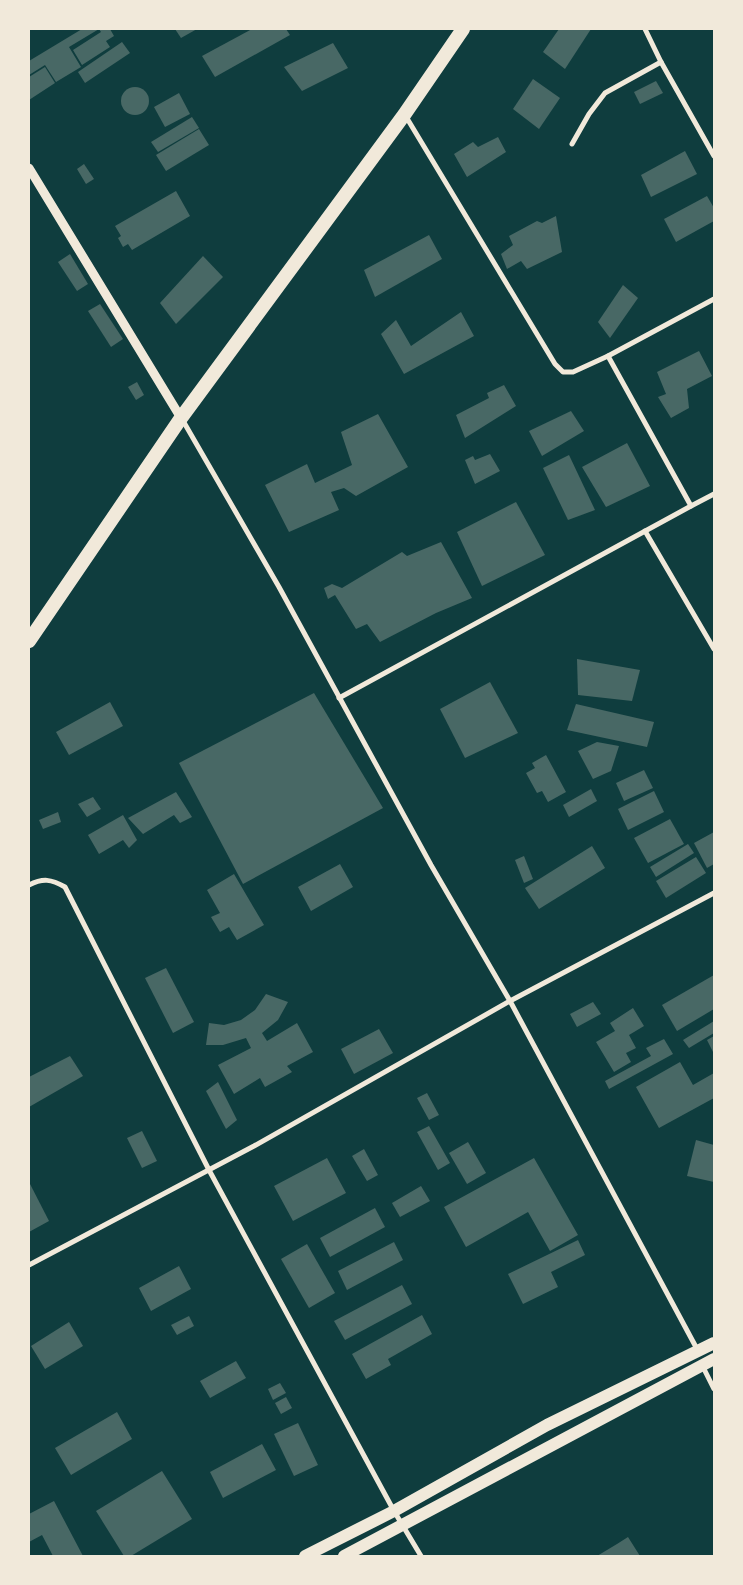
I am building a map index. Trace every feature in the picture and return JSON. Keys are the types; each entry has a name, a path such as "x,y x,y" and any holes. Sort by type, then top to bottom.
{"highway":[{"path":"29,641 181,418 404,115 463,29"}],"main road":[{"path":"305,1556 394,1511 548,1425 714,1343"},
{"path":"344,1556 403,1523 559,1444 714,1359"},
{"path":"548,1425 559,1444"}],"street":[{"path":"644,29 714,156"},
{"path":"572,144 589,114 605,93 661,62"},
{"path":"404,115 555,364 563,372 573,372 608,356 714,299"},
{"path":"29,168 181,418 279,587 431,865 510,1001 699,1352 702,1365 714,1388"},
{"path":"608,356 691,506"},
{"path":"339,698 714,494"},
{"path":"645,531 714,649"},
{"path":"29,885 39,880 54,880 64,887 209,1170 394,1511 403,1523 421,1556"},
{"path":"29,1266 209,1170 510,1001 714,893"}],"building":[{"path":"82,29 99,29 69,47 81,67 56,82 45,65 29,75 29,61"},
{"path":"99,29 110,29 114,36 106,41 110,47 82,65 73,50 101,32"},
{"path":"175,29 197,29 181,38"},
{"path":"252,29 286,29 290,35 215,77 202,56"},
{"path":"559,29 591,29 565,69 543,52"},
{"path":"122,42 130,53 85,83 78,72"},
{"path":"333,43 348,68 302,91 284,67"},
{"path":"45,67 55,83 29,100 29,77"},
{"path":"533,79 560,98 539,129 513,109"},
{"path":"656,81 663,93 640,104 634,92"},
{"path":"135,87 145,91 149,101 145,111 135,115 125,111 121,101 125,91"},
{"path":"179,93 190,114 165,127 154,107"},
{"path":"192,117 199,128 158,152 151,142"},
{"path":"199,129 209,145 166,171 156,155"},
{"path":"498,137 506,152 467,177 454,154 473,142 478,147"},
{"path":"685,151 697,174 651,197 641,175"},
{"path":"84,164 94,179 86,184 77,169"},
{"path":"176,191 190,216 132,250 128,244 123,247 118,238 121,236 115,226"},
{"path":"707,196 714,208 714,221 676,242 664,219"},
{"path":"556,216 562,252 527,269 521,261 507,269 501,254 513,245 509,236 537,221 542,223"},
{"path":"429,235 442,259 375,297 364,270"},
{"path":"70,254 88,284 77,291 58,262"},
{"path":"203,256 223,277 176,324 160,303"},
{"path":"623,285 638,298 610,338 598,322"},
{"path":"100,304 123,339 111,347 88,311"},
{"path":"461,312 474,336 404,374 381,334 396,320 411,346"},
{"path":"699,351 712,376 687,389 689,408 671,418 658,397 666,394 657,372"},
{"path":"137,382 144,395 136,400 128,387"},
{"path":"504,385 516,406 465,438 456,415 489,398 487,393"},
{"path":"571,411 584,431 542,456 529,431"},
{"path":"378,414 408,467 356,496 344,488 331,492 339,510 289,532 265,485 307,464 315,483 352,465 341,432"},
{"path":"627,443 650,486 606,507 582,467"},
{"path":"490,454 500,471 475,484 465,460 473,456 475,460"},
{"path":"569,455 595,510 568,520 543,468"},
{"path":"516,502 545,555 482,586 457,532"},
{"path":"441,542 472,598 436,613 380,642 367,624 356,629 335,595 328,599 324,588 332,584 342,588 402,552 407,556"},
{"path":"577,659 640,670 632,701 578,695"},
{"path":"490,682 518,733 465,758 440,709"},
{"path":"314,693 383,808 243,884 179,763"},
{"path":"110,702 123,726 69,755 56,732"},
{"path":"576,704 654,722 647,747 567,730"},
{"path":"597,742 619,746 611,771 593,779 578,751"},
{"path":"546,755 566,792 548,802 542,791 537,793 526,773 535,768 532,763"},
{"path":"644,770 653,788 624,801 616,783"},
{"path":"591,789 597,801 569,817 563,805"},
{"path":"654,791 664,812 628,830 618,809"},
{"path":"176,792 192,817 180,823 174,815 143,834 128,818"},
{"path":"93,797 101,809 87,817 78,804"},
{"path":"58,812 61,822 43,829 39,820"},
{"path":"123,815 137,840 129,848 123,840 99,854 88,835"},
{"path":"670,819 684,844 648,863 634,838"},
{"path":"714,832 714,864 707,868 694,843"},
{"path":"688,844 694,853 656,877 650,867"},
{"path":"592,846 605,868 539,909 525,888"},
{"path":"524,856 533,879 524,883 515,860"},
{"path":"696,857 706,873 666,898 656,881"},
{"path":"340,864 353,887 311,911 298,887"},
{"path":"234,874 264,925 237,940 229,927 220,932 211,917 220,913 207,890"},
{"path":"166,968 194,1022 173,1033 145,978"},
{"path":"714,975 714,1009 677,1031 662,1005"},
{"path":"266,994 288,1002 278,1020 262,1033 267,1041 297,1023 313,1052 287,1066 292,1072 265,1087 260,1078 234,1094 218,1065 251,1048 246,1038 223,1045 206,1045 209,1023 224,1025 241,1020 255,1010"},
{"path":"593,1002 601,1014 577,1027 570,1014"},
{"path":"633,1008 644,1026 629,1035 636,1048 626,1053 631,1062 614,1072 596,1042 615,1031 610,1023"},
{"path":"714,1021 714,1033 689,1048 683,1040"},
{"path":"379,1029 393,1053 354,1074 341,1049"},
{"path":"714,1036 714,1054 707,1040"},
{"path":"664,1039 673,1054 609,1089 605,1081 651,1056 646,1048"},
{"path":"70,1056 83,1076 29,1107 29,1077"},
{"path":"680,1062 693,1085 714,1073 714,1098 659,1128 636,1087"},
{"path":"218,1082 237,1120 226,1129 206,1091"},
{"path":"427,1093 439,1115 429,1120 417,1098"},
{"path":"429,1126 450,1163 438,1170 417,1132"},
{"path":"142,1131 157,1161 142,1168 127,1138"},
{"path":"696,1140 714,1145 714,1182 687,1176"},
{"path":"468,1142 486,1173 467,1184 449,1153"},
{"path":"364,1149 378,1175 367,1181 352,1156"},
{"path":"327,1158 346,1193 293,1221 274,1186"},
{"path":"534,1158 578,1235 550,1251 528,1212 466,1247 444,1207"},
{"path":"29,1182 49,1221 29,1232"},
{"path":"421,1186 430,1201 400,1217 392,1203"},
{"path":"375,1208 385,1227 330,1257 320,1238"},
{"path":"578,1240 585,1255 551,1272 558,1287 523,1304 508,1274"},
{"path":"394,1242 403,1260 347,1290 338,1271"},
{"path":"307,1244 335,1293 309,1308 281,1259"},
{"path":"179,1266 191,1289 151,1311 139,1288"},
{"path":"402,1285 412,1304 345,1340 334,1321"},
{"path":"422,1315 432,1334 388,1359 391,1365 366,1379 352,1354"},
{"path":"189,1316 194,1326 177,1335 171,1325"},
{"path":"69,1322 83,1346 45,1369 31,1346"},
{"path":"236,1361 246,1378 210,1398 200,1381"},
{"path":"280,1383 286,1393 273,1400 268,1389"},
{"path":"286,1397 292,1408 281,1414 275,1403"},
{"path":"117,1412 132,1439 71,1475 55,1448"},
{"path":"298,1423 318,1465 294,1476 274,1434"},
{"path":"262,1444 276,1470 223,1498 210,1472"},
{"path":"162,1471 192,1519 131,1556 124,1556 96,1511"},
{"path":"54,1501 83,1556 53,1556 42,1535 29,1542 29,1514"},
{"path":"628,1537 640,1556 597,1556 617,1544"}]}
